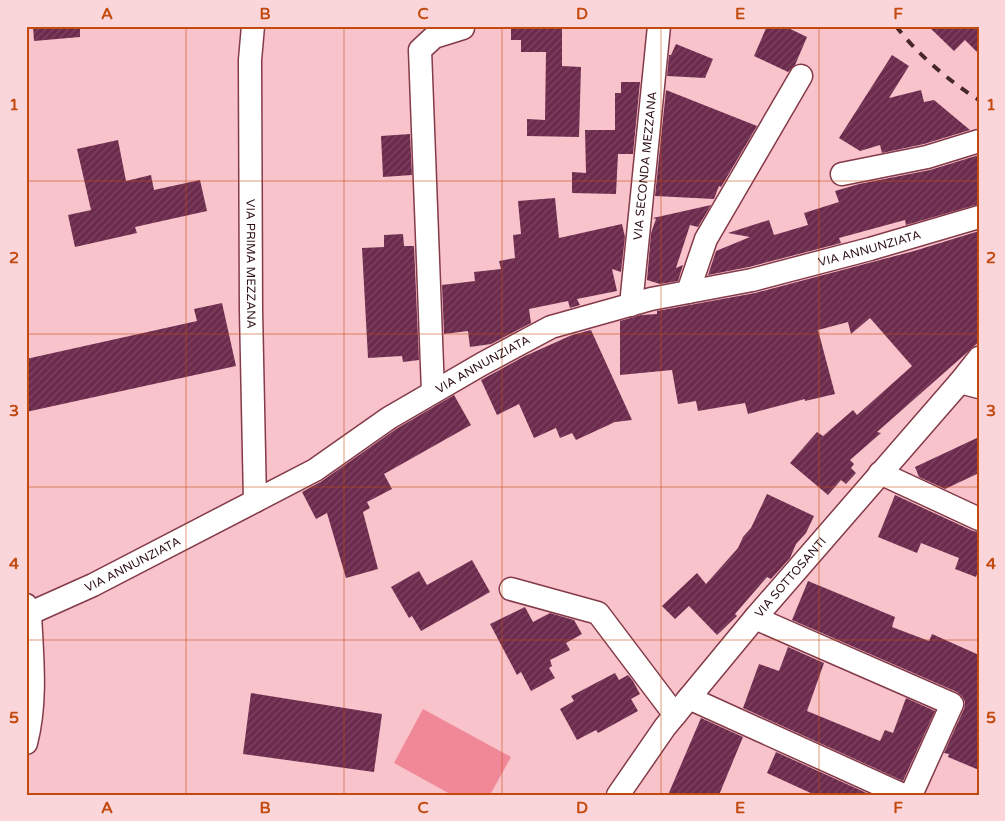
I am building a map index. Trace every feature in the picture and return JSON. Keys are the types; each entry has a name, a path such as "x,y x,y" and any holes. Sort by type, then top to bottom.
{"street":[{"name":"VIA PRIMA MEZZANA","path":"254,26 250,60 250,292 256,501"},
{"path":"433,392 420,50 434,36 463,28 463,26"},
{"name":"VIA SECONDA MEZZANA","path":"631,305 659,26"},
{"path":"688,292 706,239 800,76"},
{"path":"842,174 927,157 979,142"},
{"name":"VIA ANNUNZIATA","path":"28,611 93,585 315,470 389,418 551,327 631,305 752,280 870,249 979,217"},
{"name":"VIA SOTTOSANTI","path":"622,793 675,715 755,618 880,472 970,384 979,358"},
{"path":"880,472 979,519"},
{"path":"511,589 598,613 675,715"},
{"path":"26,744 30,730 34,680 28,611"},
{"path":"755,618 952,704 910,795"},
{"path":"689,698 903,795"}],"shaded area":[{"path":"423,709 511,757 490,795 452,795 394,763"}],"building":[{"path":"33,26 80,26 80,37 34,41"},
{"path":"511,26 562,26 562,66 581,67 579,137 527,136 527,119 545,120 546,52 521,52 521,40 511,40"},
{"path":"767,26 784,26 807,37 795,65 788,72 754,56"},
{"path":"928,26 979,26 979,54 965,40 954,51"},
{"path":"676,44 713,59 705,78 667,76 669,55 671,55"},
{"path":"892,55 909,66 889,98 921,90 924,102 934,100 970,130 924,144 882,153 880,145 860,151 839,138"},
{"path":"621,82 640,82 633,154 618,154 616,194 572,193 572,172 586,173 585,130 615,130 615,93 621,93"},
{"path":"666,90 757,126 721,187 719,186 714,199 655,196"},
{"path":"410,134 412,175 383,177 381,136"},
{"path":"118,140 126,181 151,175 154,190 200,180 207,211 135,227 137,233 75,247 68,215 91,210 77,149"},
{"path":"979,155 979,204 906,225 905,220 839,238 841,243 749,267 708,275 716,251 750,237 728,233 769,220 774,235 808,225 804,213 839,202 835,191 859,184 930,170"},
{"path":"555,198 559,238 622,224 625,237 621,272 612,269 617,291 577,299 580,305 570,308 568,301 529,309 531,323 491,344 470,347 468,331 444,334 442,285 475,281 474,272 501,269 499,261 515,258 513,235 521,234 518,201"},
{"path":"711,205 698,227 690,225 676,268 683,265 678,281 660,284 647,280 651,233 656,219 653,218"},
{"path":"979,231 979,342 877,432 881,433 850,460 854,464 851,468 856,473 846,484 841,480 828,495 790,463 817,432 823,436 853,410 857,415 912,366 870,318 851,334 848,322 818,330 835,394 805,401 805,399 748,414 745,403 698,411 696,401 678,404 672,370 620,375 620,321 641,315 657,314 657,311 755,293 914,251"},
{"path":"403,234 404,246 414,246 419,360 403,362 402,356 368,358 362,248 384,247 384,235"},
{"path":"222,303 236,366 26,412 26,359 197,321 194,309"},
{"path":"591,330 632,420 615,422 576,440 572,433 560,438 556,428 534,438 519,404 497,415 481,380 525,356 572,335"},
{"path":"454,395 471,425 384,474 392,489 367,502 370,508 363,512 378,569 346,578 327,513 316,519 302,492 322,481 396,429"},
{"path":"979,437 979,473 945,489 919,477 915,467"},
{"path":"767,494 814,516 806,533 796,544 790,558 771,579 767,577 735,614 737,616 717,635 689,606 675,619 662,606 697,573 706,584 738,548 743,537 751,528"},
{"path":"895,495 973,531 979,532 979,569 976,577 955,569 959,558 921,543 917,553 878,537"},
{"path":"472,560 490,592 421,631 412,616 409,618 391,587 419,571 427,585"},
{"path":"808,581 895,617 892,627 929,641 932,634 979,655 979,770 948,757 949,754 944,753 964,709 965,702 962,696 957,692 792,620"},
{"path":"525,607 533,622 550,613 574,620 582,634 566,643 570,650 550,660 552,666 549,668 555,678 531,691 521,672 517,675 490,624"},
{"path":"788,647 824,663 807,711 880,741 885,730 893,733 906,698 935,711 903,781 743,708 759,664 779,671"},
{"path":"615,673 619,680 628,675 633,681 640,694 631,699 638,711 598,733 596,730 577,740 560,709 574,701 571,696"},
{"path":"251,693 382,714 374,772 243,754"},
{"path":"701,718 743,737 719,795 668,795"},
{"path":"776,752 871,795 815,795 767,773"}],"railway":[{"path":"896,26 934,66 979,100"}]}
